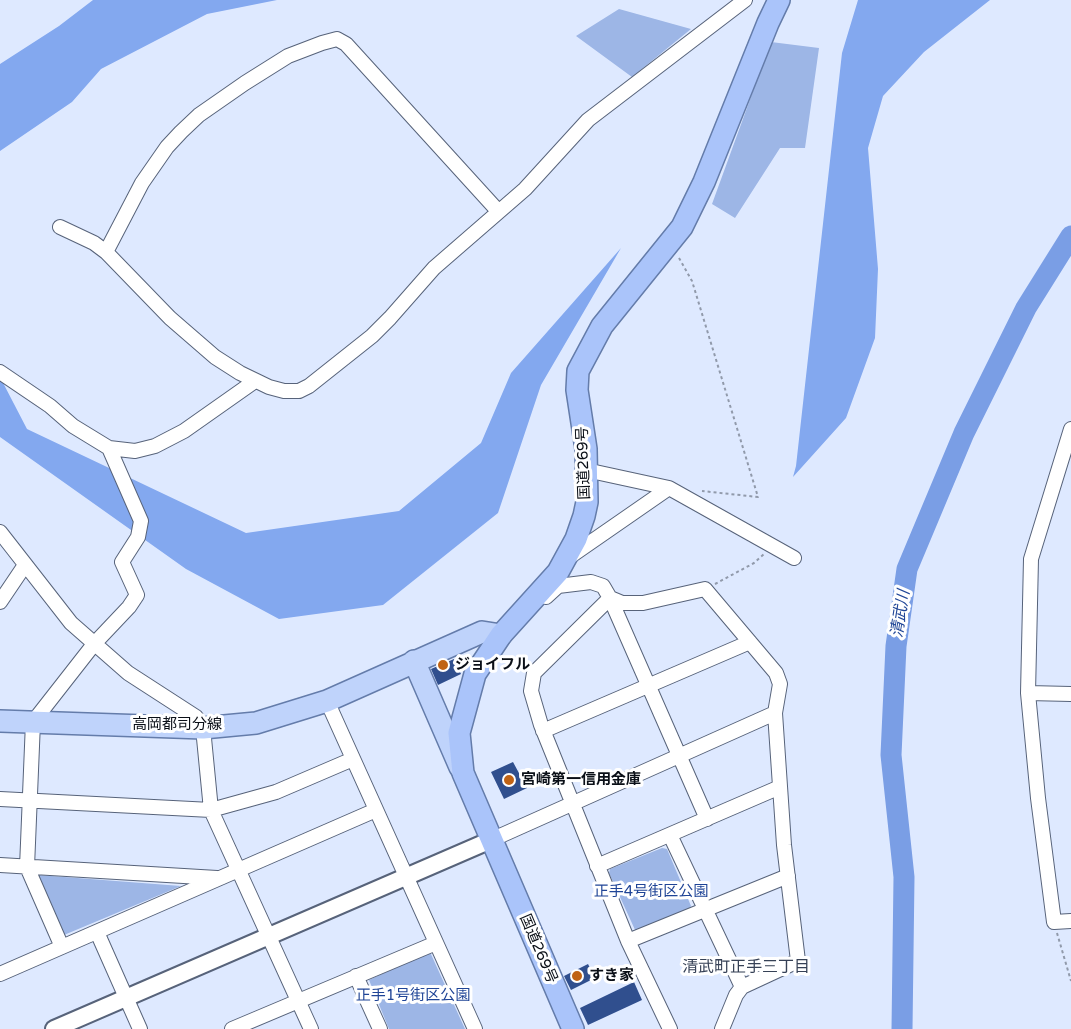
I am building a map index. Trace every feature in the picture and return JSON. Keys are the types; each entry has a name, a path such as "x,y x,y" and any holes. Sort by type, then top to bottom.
{"highway":[{"name":"国道269号","path":"573,1029 463,773 459,733 475,674 501,635 558,572 576,539 584,516 587,502 586,470 584,432 577,390 578,371 602,326 682,227 704,182 779,0"}],"main road":[{"name":"高岡都司分線","path":"0,721 203,728 256,723 327,701 414,660 482,632 501,635"},
{"path":"414,660 463,773"}],"street":[{"path":"60,227 94,243 106,252 170,318 215,357 255,381 284,391 299,391 309,386 372,336 434,268 525,189 588,120 745,0"},
{"path":"106,252 142,183 167,147 199,115 288,56 322,42 337,39 346,44 498,211"},
{"path":"0,372 50,406 73,426 110,448 135,451 155,446 184,430 255,381"},
{"path":"1071,429 1065,471 1031,559 1028,693 1054,922 1071,921"},
{"path":"62,947 27,867 33,722 94,644 129,607 137,595 122,562 138,537 141,521 110,448"},
{"path":"586,470 669,488 794,558"},
{"path":"564,561 669,488"},
{"path":"0,532 72,623 128,673 196,717 203,728 211,810 311,1029"},
{"path":"0,602 26,565"},
{"path":"501,635 558,586 591,582 603,586 707,819"},
{"path":"610,598 622,603 643,603 705,589 776,673 780,684 775,713 788,876 798,961 742,987 736,995 722,1029"},
{"path":"610,598 534,673 531,691 543,731 597,866 628,941 670,1029"},
{"path":"543,731 750,642"},
{"path":"1028,693 1071,694"},
{"path":"327,701 475,1029"},
{"path":"54,1029 491,840 775,713"},
{"path":"0,800 211,810 276,792 353,759"},
{"path":"597,866 780,787"},
{"path":"0,974 376,810"},
{"path":"670,834 742,987"},
{"path":"0,866 220,878"},
{"path":"628,941 788,876"},
{"path":"97,932 140,1029"},
{"path":"232,1029 436,943"},
{"path":"356,976 380,1029"}],"path":[{"path":"671,242 692,281 758,497 703,491"},
{"path":"705,589 754,563 773,547"},
{"path":"1054,922 1071,981"}],"green space":[{"path":"619,9 691,29 632,77 576,36"},
{"path":"771,42 819,48 805,148 780,148 735,218 712,204"},
{"name":"正手4号街区公園","path":"662,848 667,849 691,906 689,909 636,932 609,873 610,869"},
{"path":"38,875 181,886 64,935"},
{"name":"正手1号街区公園","path":"430,952 465,1029 389,1029 369,980"}],"shaded area":[{"path":"93,0 277,0 207,14 101,69 72,102 0,151 0,64 59,26"},
{"path":"858,0 990,0 924,52 883,96 868,148 878,269 875,338 846,418 793,477 842,53"},
{"path":"621,248 541,385 498,513 383,605 279,619 186,569 0,437 0,377 27,429 246,533 399,511 481,443 511,373"}],"building":[{"name":"ジョイフル","path":"454,659 461,674 438,685 431,669"},
{"name":"宮崎第一信用金庫","path":"513,762 527,788 504,799 491,772"},
{"path":"588,964 595,978 571,990 564,976"},
{"path":"634,982 642,1000 588,1025 580,1008"}],"waterway":[{"name":"清武川","path":"902,1029 904,877 891,755 896,646 907,569 964,433 1026,308 1071,236"}],"place":[{"name":"ジョイフル","path":"443,665"},
{"name":"宮崎第一信用金庫","path":"509,780"},
{"name":"すき家","path":"577,976"}],"district":[{"name":"清武町正手三丁目","path":"746,968"}]}
